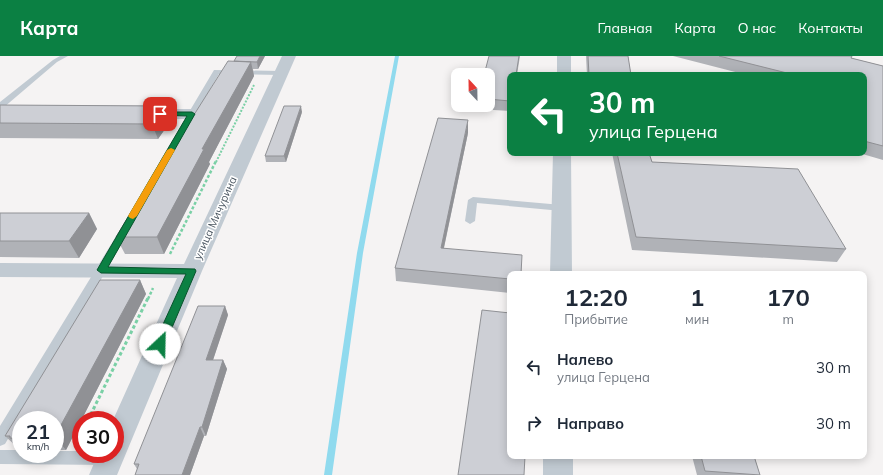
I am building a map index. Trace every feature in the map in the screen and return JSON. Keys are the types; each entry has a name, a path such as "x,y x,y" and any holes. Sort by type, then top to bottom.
{"street":[{"path":"564,56 564,72"},
{"name":"улица Мичурина","path":"124,426 285,64"},
{"path":"0,114 16,114"},
{"path":"128,114 192,114"},
{"path":"561,271 562,156"},
{"path":"0,270 192,271"},
{"path":"558,459 558,475"}],"lane":[{"path":"0,106 55,61 65,56"},
{"path":"160,168 217,72 260,72 285,64"},
{"path":"470,221 473,200 562,208"},
{"path":"0,439 133,216"},
{"path":"0,456 72,457"}],"path":[{"path":"92,411 260,72"}],"building":[{"path":"237,56 260,56 257,62 234,61"},
{"path":"489,56 519,56 516,72 507,72 507,101 495,100 495,68 486,68"},
{"path":"588,56 628,56 631,72 589,72"},
{"path":"719,56 852,56 851,58 883,66 883,146 867,142 867,72 783,72"},
{"path":"228,61 251,62 202,149 204,149 157,237 116,237 170,148 173,148"},
{"path":"0,105 164,106 152,124 0,123"},
{"path":"284,106 301,106 284,156 265,156"},
{"path":"438,118 468,120 441,248 522,255 521,271 507,271 507,279 395,268"},
{"path":"618,156 650,156 652,162 798,169 846,249 636,237"},
{"path":"0,213 89,213 69,241 0,241"},
{"path":"100,280 140,280 64,419 64,411 20,411"},
{"path":"198,306 225,306 206,360 223,360 202,427 200,427 182,475 135,475 139,464 134,464"},
{"path":"482,310 507,313 507,459 525,459 524,475 458,475"},
{"path":"12,425 12,438 10,438 10,436 5,436"},
{"path":"702,459 755,459 760,475 705,471"}],"waterway":[{"path":"328,475 360,253 397,56"}],"slow traffic":[{"path":"133,216 171,150"}],"route":[{"path":"160,114 192,114 101,270 192,271 160,344"}]}
